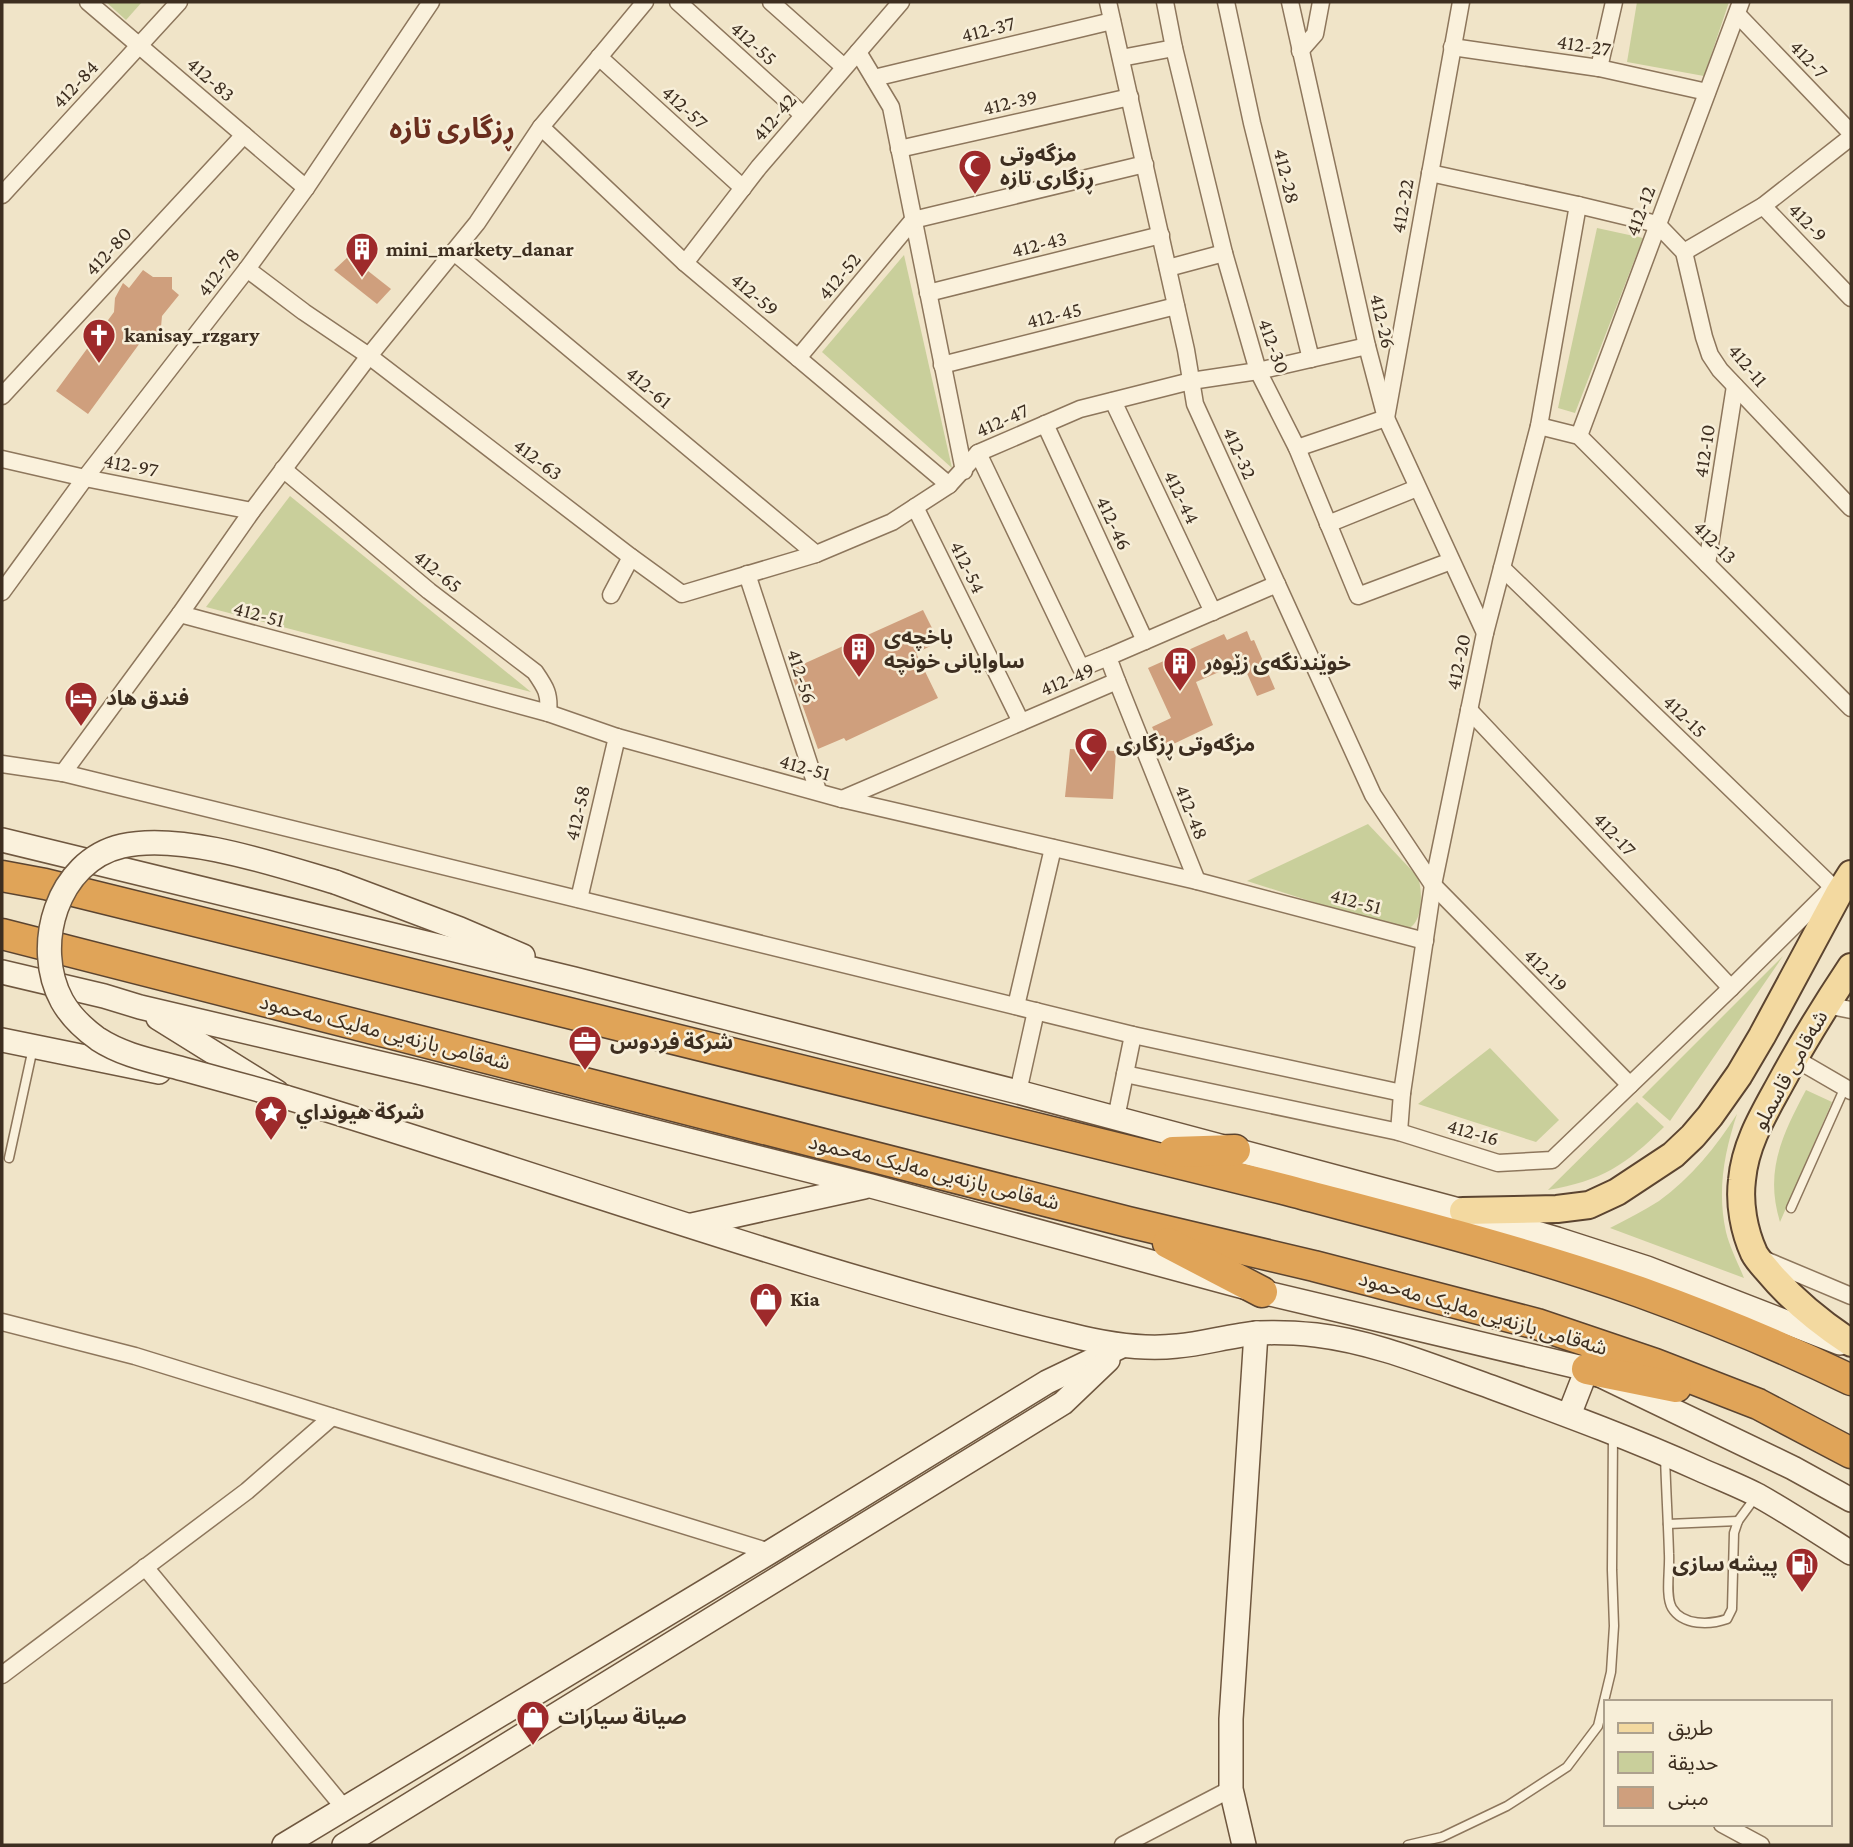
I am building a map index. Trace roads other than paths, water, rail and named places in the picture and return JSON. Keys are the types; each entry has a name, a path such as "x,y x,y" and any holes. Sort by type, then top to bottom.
{"highway":[{"path":"2,876 45,884 1366,1211 1493,1246 1641,1292 1851,1380"},
{"name":"شەقامی بازنەیی مەلیک مەحمود","path":"2,934 1537,1324 1656,1364 1758,1404 1851,1452"},
{"path":"1130,1153 1235,1150"},
{"path":"1128,1222 1262,1292"},
{"path":"1587,1369 1758,1404"}],"main road":[{"path":"2,839 573,979 1018,1092 1464,1211 1647,1268 1851,1345"},
{"path":"573,979 460,929 335,883 220,851 172,844 141,843 111,849 84,866 67,886 56,908 49,953 57,989 70,1013 88,1032 110,1046 138,1057 417,1137 882,1284 1072,1336 1122,1346 1176,1346 1256,1333 1284,1332 1360,1344 1428,1364 1612,1431 1664,1453 1757,1495 1851,1553"},
{"path":"1464,1211 1557,1209 1589,1205 1617,1192 1673,1155 1710,1116 1739,1075 1841,885"},
{"name":"شەقامی قاسملو","path":"1851,967 1839,1007 1794,1058 1757,1126 1742,1178 1741,1203 1746,1230 1755,1255 1802,1307 1851,1345"},
{"path":"2,972 422,1073 871,1186 1262,1292 1587,1369 1793,1468 1851,1500"},
{"path":"141,1007 285,1097"},
{"path":"1762,1036 1794,1058"},
{"path":"2,1040 285,1097"},
{"path":"689,1225 871,1186"},
{"path":"1244,1845 1231,1788 1231,1719 1256,1333"},
{"path":"284,1845 1047,1382 1122,1346"},
{"path":"344,1845 1063,1403 1122,1346"},
{"path":"1569,1415 1587,1369"},
{"path":"1047,1382 1063,1403"}],"street":[{"name":"412-83","path":"88,2 306,188"},
{"name":"412-84","path":"2,195 179,2"},
{"name":"412-78","path":"2,592 85,478 247,269 306,188 431,2"},
{"path":"62,773 283,469 369,356 477,223 541,127 645,2"},
{"name":"412-55","path":"678,2 803,115"},
{"path":"773,2 844,68"},
{"name":"412-42","path":"685,263 803,115 901,2"},
{"name":"412-32","path":"1108,2 1161,235 1195,404 1373,795 1433,885"},
{"name":"412-30","path":"1165,2 1224,253 1258,371 1297,448 1358,596 1451,561"},
{"name":"412-28","path":"1226,2 1252,123 1311,359"},
{"name":"412-26","path":"1290,2 1385,418 1485,633"},
{"path":"1300,51 1315,34 1321,2"},
{"name":"412-22","path":"1385,418 1461,2"},
{"path":"1600,68 1614,2"},
{"name":"412-12","path":"1578,436 1739,8"},
{"name":"412-7","path":"1739,8 1851,135"},
{"name":"412-37","path":"874,78 1112,21"},
{"name":"412-27","path":"1452,47 1600,68 1707,92"},
{"path":"1121,58 1174,48"},
{"path":"858,51 891,107 964,471"},
{"name":"412-57","path":"599,57 743,188"},
{"name":"412-39","path":"899,149 1130,97"},
{"name":"412-59","path":"541,127 685,263 949,485"},
{"name":"412-80","path":"2,396 244,135"},
{"path":"1684,252 1763,206 1851,135"},
{"path":"913,220 1145,164"},
{"path":"1430,173 1657,224"},
{"name":"412-20","path":"1399,1132 1402,1093 1433,885 1485,633 1539,426 1578,205"},
{"name":"412-9","path":"1763,206 1851,298"},
{"name":"412-52","path":"798,358 913,220"},
{"name":"412-11","path":"1657,224 1684,252 1710,355 1720,370 1851,508"},
{"name":"412-43","path":"928,293 1161,235"},
{"name":"412-61","path":"454,252 816,554"},
{"path":"1168,268 1224,253"},
{"path":"247,269 369,356"},
{"name":"412-45","path":"942,365 1176,306"},
{"name":"412-47","path":"682,594 816,554 892,522 949,485 978,453 1080,410 1191,381 1258,371 1367,346"},
{"name":"412-63","path":"369,356 682,594"},
{"name":"412-10","path":"1707,564 1735,386"},
{"name":"412-44","path":"1113,401 1213,611"},
{"path":"1297,448 1385,418"},
{"name":"412-46","path":"1045,424 1145,641"},
{"path":"1539,426 1578,436"},
{"name":"412-13","path":"1578,436 1851,708"},
{"path":"978,453 1091,692"},
{"name":"412-97","path":"2,459 252,511"},
{"name":"412-65","path":"283,469 429,591 535,672 547,688 548,713"},
{"path":"1328,524 1418,488"},
{"name":"412-54","path":"915,507 1021,722"},
{"path":"611,595 631,557"},
{"name":"412-15","path":"1502,568 1841,885"},
{"name":"412-56","path":"747,574 818,791"},
{"name":"412-49","path":"842,799 1117,681 1108,657 1277,584"},
{"name":"412-51","path":"180,614 548,713 617,737 842,799 1197,881 1425,941"},
{"path":"1081,668 1108,657"},
{"name":"412-48","path":"1117,681 1197,881"},
{"name":"412-17","path":"1469,710 1731,988"},
{"name":"412-58","path":"579,899 617,737"},
{"path":"2,764 62,773 1133,1035 1402,1093"},
{"path":"1016,1006 1053,848"},
{"name":"412-19","path":"1433,885 1630,1085"},
{"name":"412-16","path":"1125,1074 1399,1132 1499,1163 1552,1160 1841,885"},
{"path":"1018,1092 1036,1011"},
{"path":"1116,1118 1133,1035"},
{"path":"1794,1058 1848,1089"},
{"path":"1755,1255 1851,1297"},
{"path":"2,1322 135,1356 770,1552"},
{"path":"2,1675 247,1491 332,1416"},
{"path":"145,1567 345,1808"},
{"path":"1122,1845 1231,1788"},
{"path":"1726,1826 1761,1845"}],"lane":[{"path":"9,1158 33,1047"},
{"path":"1791,1209 1848,1089"},
{"path":"1605,1700 1612,1672 1614,1626 1612,1431"},
{"path":"1664,1453 1669,1596 1672,1607 1679,1615 1692,1621 1714,1624 1727,1619 1732,1609 1734,1533 1738,1521 1757,1495"},
{"path":"1668,1524 1738,1521"},
{"path":"1408,1845 1442,1837 1507,1806 1566,1767 1598,1726 1604,1703"}],"place":[{"name":"مزگەوتی ڕزگاری تازە","path":"975,196"},
{"name":"mini_markety_danar","path":"362,279"},
{"name":"kanisay_rzgary","path":"99,365"},
{"name":"باخچەی ساوایانی خونچە","path":"859,679"},
{"name":"خوێندنگەی زێوەر","path":"1180,693"},
{"name":"فندق هاد","path":"81,728"},
{"name":"مزگەوتی ڕزگاری","path":"1091,774"},
{"name":"شركة فردوس","path":"585,1072"},
{"name":"شركة هيونداي","path":"271,1142"},
{"name":"Kia","path":"766,1329"},
{"name":"پیشه سازی","path":"1802,1594"},
{"name":"صيانة سيارات","path":"533,1747"}],"district":[{"name":"ڕزگاری تازە","path":"452,128"}]}
